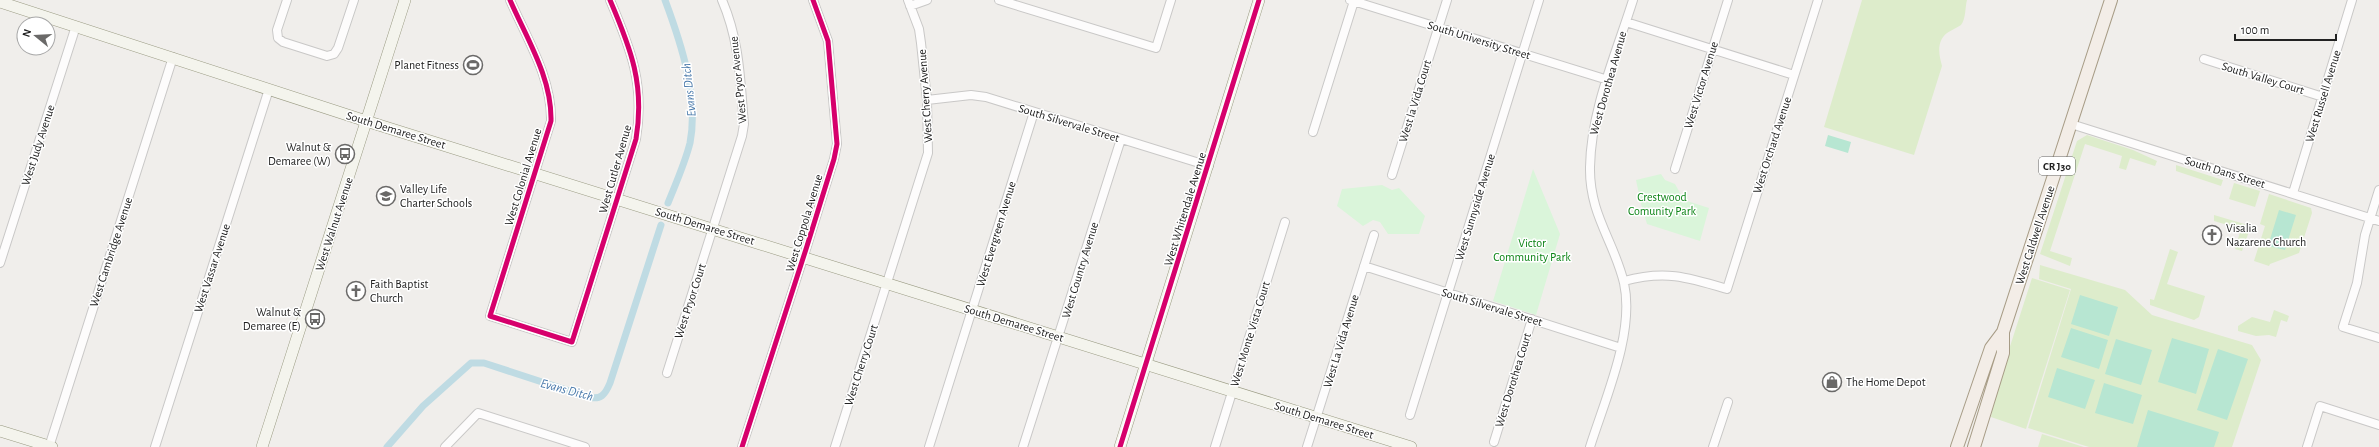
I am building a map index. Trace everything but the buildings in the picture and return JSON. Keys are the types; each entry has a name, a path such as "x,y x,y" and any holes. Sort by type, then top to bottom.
{"main road":[{"name":"West Walnut Avenue","path":"262,447 405,0"},
{"name":"West Whitendale Avenue","path":"1120,447 1209,166 1259,0"},
{"name":"West Caldwell Avenue","path":"1974,447 2003,353 2003,332 2110,0"},
{"name":"South Demaree Street","path":"0,2 366,121 1411,447"},
{"name":"West Caldwell Avenue","path":"1958,447 1991,348 2003,332"},
{"path":"1966,447 1980,399 1977,390"},
{"path":"0,430 50,447"}],"street":[{"path":"287,0 277,30 278,38 283,42 323,56 334,54 342,40 354,0"},
{"name":"West Colonial Avenue","path":"510,0 546,82 551,104 548,136 490,316 572,342"},
{"name":"West Cutler Avenue","path":"572,342 636,139 640,114 635,63 610,0"},
{"name":"West Pryor Avenue","path":"713,229 740,148 744,124 734,31 722,0"},
{"name":"West Coppola Avenue","path":"742,447 804,257 834,159 837,144 828,41 813,0"},
{"path":"909,3 927,0"},
{"path":"999,0 1156,48 1171,0"},
{"path":"1438,28 1447,0"},
{"name":"West Sunnyside Avenue","path":"1410,415 1539,0"},
{"name":"West Dorothea Avenue","path":"1624,281 1598,218 1592,191 1590,168 1593,135 1608,80 1633,0"},
{"name":"West Victor Avenue","path":"1675,170 1728,0"},
{"name":"West Orchard Avenue","path":"1624,281 1647,275 1667,274 1690,278 1727,289 1818,0"},
{"name":"West Russell Avenue","path":"2293,193 2351,0"},
{"path":"1313,132 1352,1"},
{"name":"South University Street","path":"1352,1 1608,80"},
{"name":"West Cherry Avenue","path":"888,283 928,153 927,100 921,43 909,3"},
{"path":"1626,22 1794,75"},
{"name":"West Judy Avenue","path":"0,263 76,26"},
{"name":"West la Vida Court","path":"1392,175 1438,28"},
{"name":"West Cambridge Avenue","path":"50,447 173,57"},
{"name":"South Valley Court","path":"2204,59 2322,97"},
{"name":"West Vassar Avenue","path":"155,447 269,89"},
{"name":"South Silvervale Street","path":"927,100 971,95 986,97 1209,166"},
{"name":"West Evergreen Avenue","path":"929,447 1034,112"},
{"name":"South Dans Street","path":"2071,124 2379,221"},
{"name":"West Country Avenue","path":"1023,447 1121,139"},
{"path":"2379,190 2370,218 2357,283 2343,327 2379,338"},
{"name":"West Monte Vista Court","path":"1215,447 1285,222"},
{"name":"West Pryor Court","path":"667,373 713,229"},
{"name":"West La Vida Avenue","path":"1307,447 1374,235"},
{"name":"South Silvervale Street","path":"1364,266 1621,348"},
{"path":"1590,447 1626,328 1627,312 1624,281"},
{"name":"West Cherry Court","path":"835,447 888,283"},
{"name":"West Dorothea Court","path":"1494,442 1532,319"},
{"path":"1713,447 1728,402"},
{"path":"2307,447 2320,406 2379,425"},
{"path":"445,447 478,413 585,447"}],"green space":[{"path":"1862,0 1967,0 1963,22 1961,25 1947,33 1941,40 1939,53 1942,66 1914,155 1824,127"},
{"path":"1828,135 1851,142 1848,153 1825,146"},
{"path":"2087,135 2133,150 2157,161 2155,166 2130,158 2126,170 2119,168 2122,156 2085,144 2050,251 2072,258 2070,266 2040,254 2077,141"},
{"path":"2176,165 2223,180 2221,186 2176,171"},
{"name":"Victor Community Park","path":"1533,169 1560,234 1536,315 1493,301"},
{"name":"Crestwood Comunity Park","path":"1661,174 1665,180 1675,184 1684,200 1709,208 1700,241 1647,224 1636,180"},
{"path":"2234,183 2260,191 2255,207 2229,199"},
{"path":"1382,185 1392,190 1399,188 1425,216 1419,234 1388,234 1380,222 1373,220 1363,226 1337,206 1342,189"},
{"path":"2269,194 2311,208 2312,213 2299,253 2270,264 2269,266 2254,261 2265,226 2260,224"},
{"path":"2279,210 2296,215 2285,250 2268,246"},
{"path":"2214,215 2251,226 2242,251 2235,249 2241,229 2214,221"},
{"path":"2170,249 2178,252 2167,284 2205,296 2199,317 2194,320 2150,305 2150,299 2154,300"},
{"path":"2040,265 2125,290 2152,315 2252,345 2261,360 2232,447 2089,447 2028,428 2071,289 2039,279"},
{"path":"2032,278 2070,290 2026,429 1991,417 1995,393"},
{"path":"2080,295 2118,307 2109,336 2071,324"},
{"path":"2274,310 2289,316 2287,322 2281,320 2276,337 2269,335 2256,336 2238,331 2238,326 2252,317 2270,322"},
{"path":"2071,328 2108,340 2099,369 2061,357"},
{"path":"2172,338 2209,349 2196,394 2158,382"},
{"path":"2116,339 2152,350 2141,385 2105,374"},
{"path":"2218,349 2248,359 2227,420 2197,410"},
{"path":"2057,368 2095,380 2085,409 2048,397"},
{"path":"2104,383 2142,395 2133,424 2095,413"},
{"path":"2148,410 2219,432 2214,447 2137,447"},
{"path":"2042,434 2084,447 2038,447"}],"waterway":[{"name":"Evans Ditch","path":"665,0 677,34 687,70 692,107 690,143 683,166 668,203"},
{"name":"Evans Ditch","path":"387,447 423,406 471,363 484,363 588,397 596,398 602,396 610,383 661,225"}],"cycle path":[{"path":"510,0 531,44 543,74 550,105 551,121 490,316 572,342 636,139 639,101 637,84 630,51 610,0"},
{"path":"742,447 807,246 834,159 837,144 828,41 813,0"},
{"path":"1120,447 1259,0"}],"place":[{"name":"Planet Fitness","path":"473,65"},
{"name":"Walnut & Demaree (W)","path":"345,154"},
{"name":"Valley Life Charter Schools","path":"386,196"},
{"name":"Visalia Nazarene Church","path":"2212,235"},
{"name":"Faith Baptist Church","path":"356,291"},
{"name":"Walnut & Demaree (E)","path":"315,319"},
{"name":"The Home Depot","path":"1832,382"}]}
